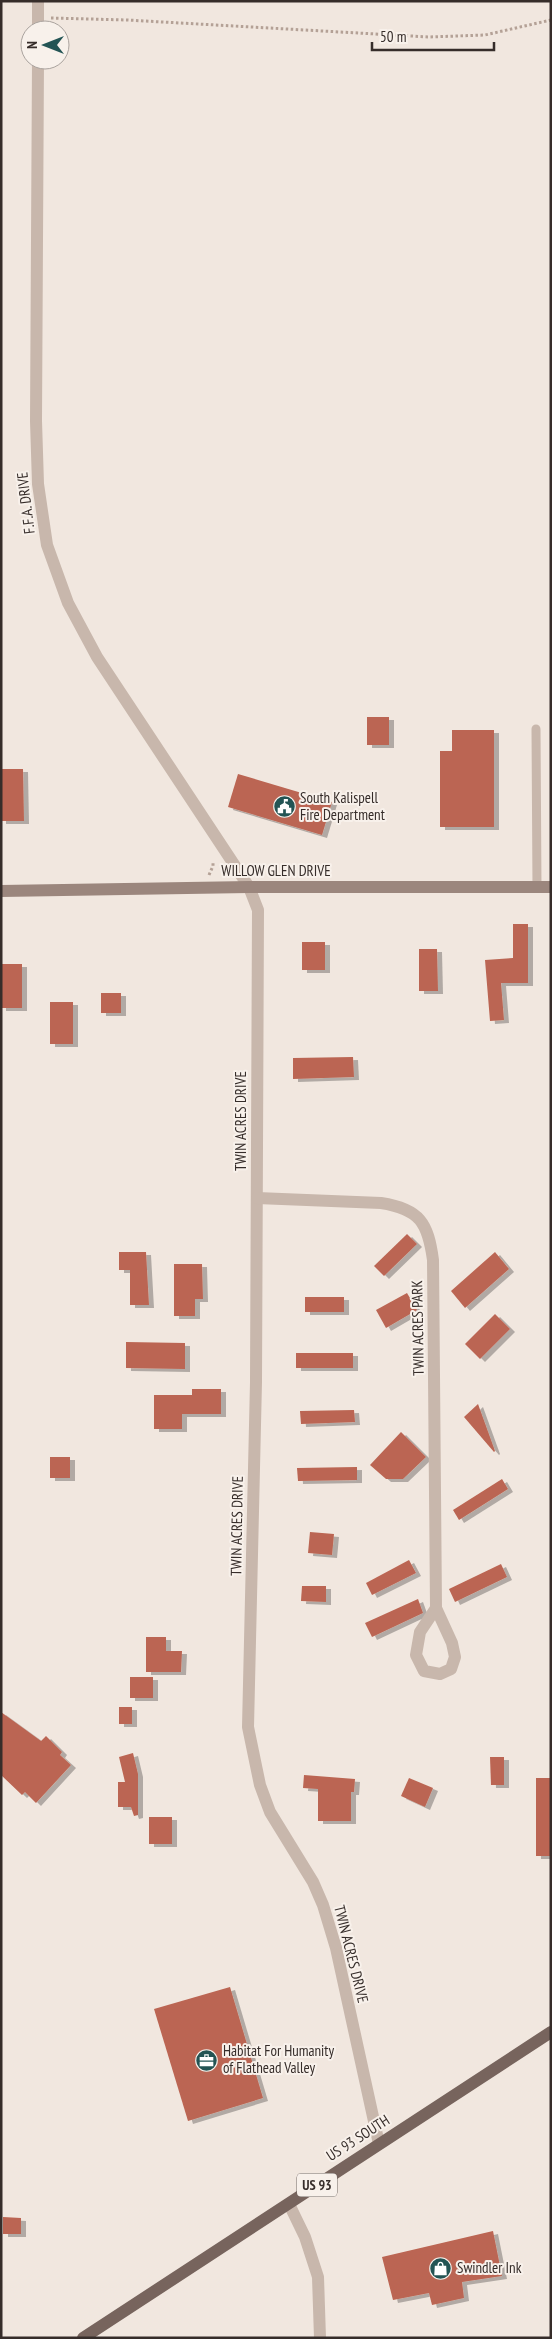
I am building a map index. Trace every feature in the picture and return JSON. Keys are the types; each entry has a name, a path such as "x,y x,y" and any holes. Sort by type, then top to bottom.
{"main road":[{"name":"WILLOW GLEN DRIVE","path":"1,891 249,886 551,887"},
{"name":"US 93 SOUTH","path":"83,2338 551,2032"}],"street":[{"path":"38,1 38,20"},
{"name":"F.F.A. DRIVE","path":"38,70 36,421 38,484 47,545 68,603 97,657 249,886"},
{"name":"TWIN ACRES DRIVE","path":"249,886 258,910 259,929 256,1382 248,1727 260,1785 270,1812 313,1882 323,1905 336,1948 379,2144"},
{"name":"TWIN ACRES PARK","path":"257,1198 397,1205 414,1213 426,1228 433,1260 436,1608 452,1643 455,1657 451,1669 440,1674 424,1671 416,1655 420,1632 436,1608"},
{"path":"289,2204 305,2237 318,2278 320,2338"}],"lane":[{"path":"536,729 537,887"}],"path":[{"path":"70,23 126,20 429,37 485,35 551,20"}],"building":[{"path":"367,717 389,717 389,745 367,745"},
{"path":"452,730 494,730 494,827 440,827 440,751 452,751"},
{"path":"1,769 23,769 24,821 1,821"},
{"path":"238,774 332,802 322,835 228,807"},
{"path":"513,924 528,924 528,983 501,983 504,1020 490,1021 485,960 513,958"},
{"path":"302,942 325,942 325,970 302,970"},
{"path":"419,949 437,949 438,991 419,991"},
{"path":"1,964 22,964 22,1008 1,1008"},
{"path":"101,993 121,993 121,1013 101,1013"},
{"path":"50,1002 73,1002 73,1044 50,1044"},
{"path":"353,1057 354,1077 293,1079 293,1058"},
{"path":"407,1234 417,1244 384,1276 374,1266"},
{"path":"119,1252 146,1252 149,1305 130,1305 130,1270 119,1270"},
{"path":"495,1252 509,1269 465,1308 451,1291"},
{"path":"174,1264 202,1264 203,1299 195,1299 195,1316 174,1316"},
{"path":"407,1293 417,1310 386,1328 376,1310"},
{"path":"305,1297 344,1297 344,1312 305,1312"},
{"path":"495,1314 510,1329 480,1359 465,1344"},
{"path":"126,1342 185,1343 185,1369 126,1368"},
{"path":"296,1353 353,1353 353,1368 296,1368"},
{"path":"192,1389 221,1389 221,1414 182,1414 182,1429 154,1429 154,1395 192,1395"},
{"path":"478,1404 495,1451 494,1452 464,1417"},
{"path":"354,1410 355,1422 301,1424 300,1411"},
{"path":"401,1432 426,1457 403,1479 386,1479 370,1465"},
{"path":"50,1457 70,1457 70,1478 50,1478"},
{"path":"357,1467 357,1480 298,1481 297,1468"},
{"path":"502,1479 508,1489 459,1520 453,1510"},
{"path":"310,1532 334,1534 332,1555 308,1553"},
{"path":"409,1560 416,1573 372,1595 366,1583"},
{"path":"501,1564 507,1577 455,1602 449,1589"},
{"path":"302,1586 326,1586 326,1602 301,1601"},
{"path":"418,1599 423,1613 372,1637 365,1623"},
{"path":"146,1637 166,1637 166,1651 182,1651 181,1672 146,1672"},
{"path":"130,1677 153,1677 153,1698 130,1698"},
{"path":"119,1707 132,1707 132,1724 119,1724"},
{"path":"1,1712 41,1741 46,1736 62,1752 60,1755 71,1765 36,1803 25,1792 22,1795 1,1775"},
{"path":"133,1753 138,1774 138,1815 134,1816 131,1807 118,1807 118,1782 125,1782 119,1757"},
{"path":"490,1757 504,1757 504,1785 491,1785"},
{"path":"304,1775 355,1779 354,1792 351,1792 351,1821 318,1821 318,1789 303,1788"},
{"path":"409,1778 433,1788 425,1807 401,1796"},
{"path":"536,1778 551,1778 551,1856 536,1856"},
{"path":"149,1817 172,1817 172,1844 149,1844"},
{"path":"230,1987 263,2098 188,2121 154,2009"},
{"path":"3,2217 21,2218 21,2234 3,2234"},
{"path":"493,2231 502,2276 462,2282 464,2298 432,2305 429,2293 393,2300 382,2257"}],"place":[{"name":"South Kalispell Fire Department","path":"284,807"},
{"name":"Habitat For Humanity of Flathead Valley","path":"207,2060"},
{"name":"Swindler Ink","path":"441,2268"}]}
